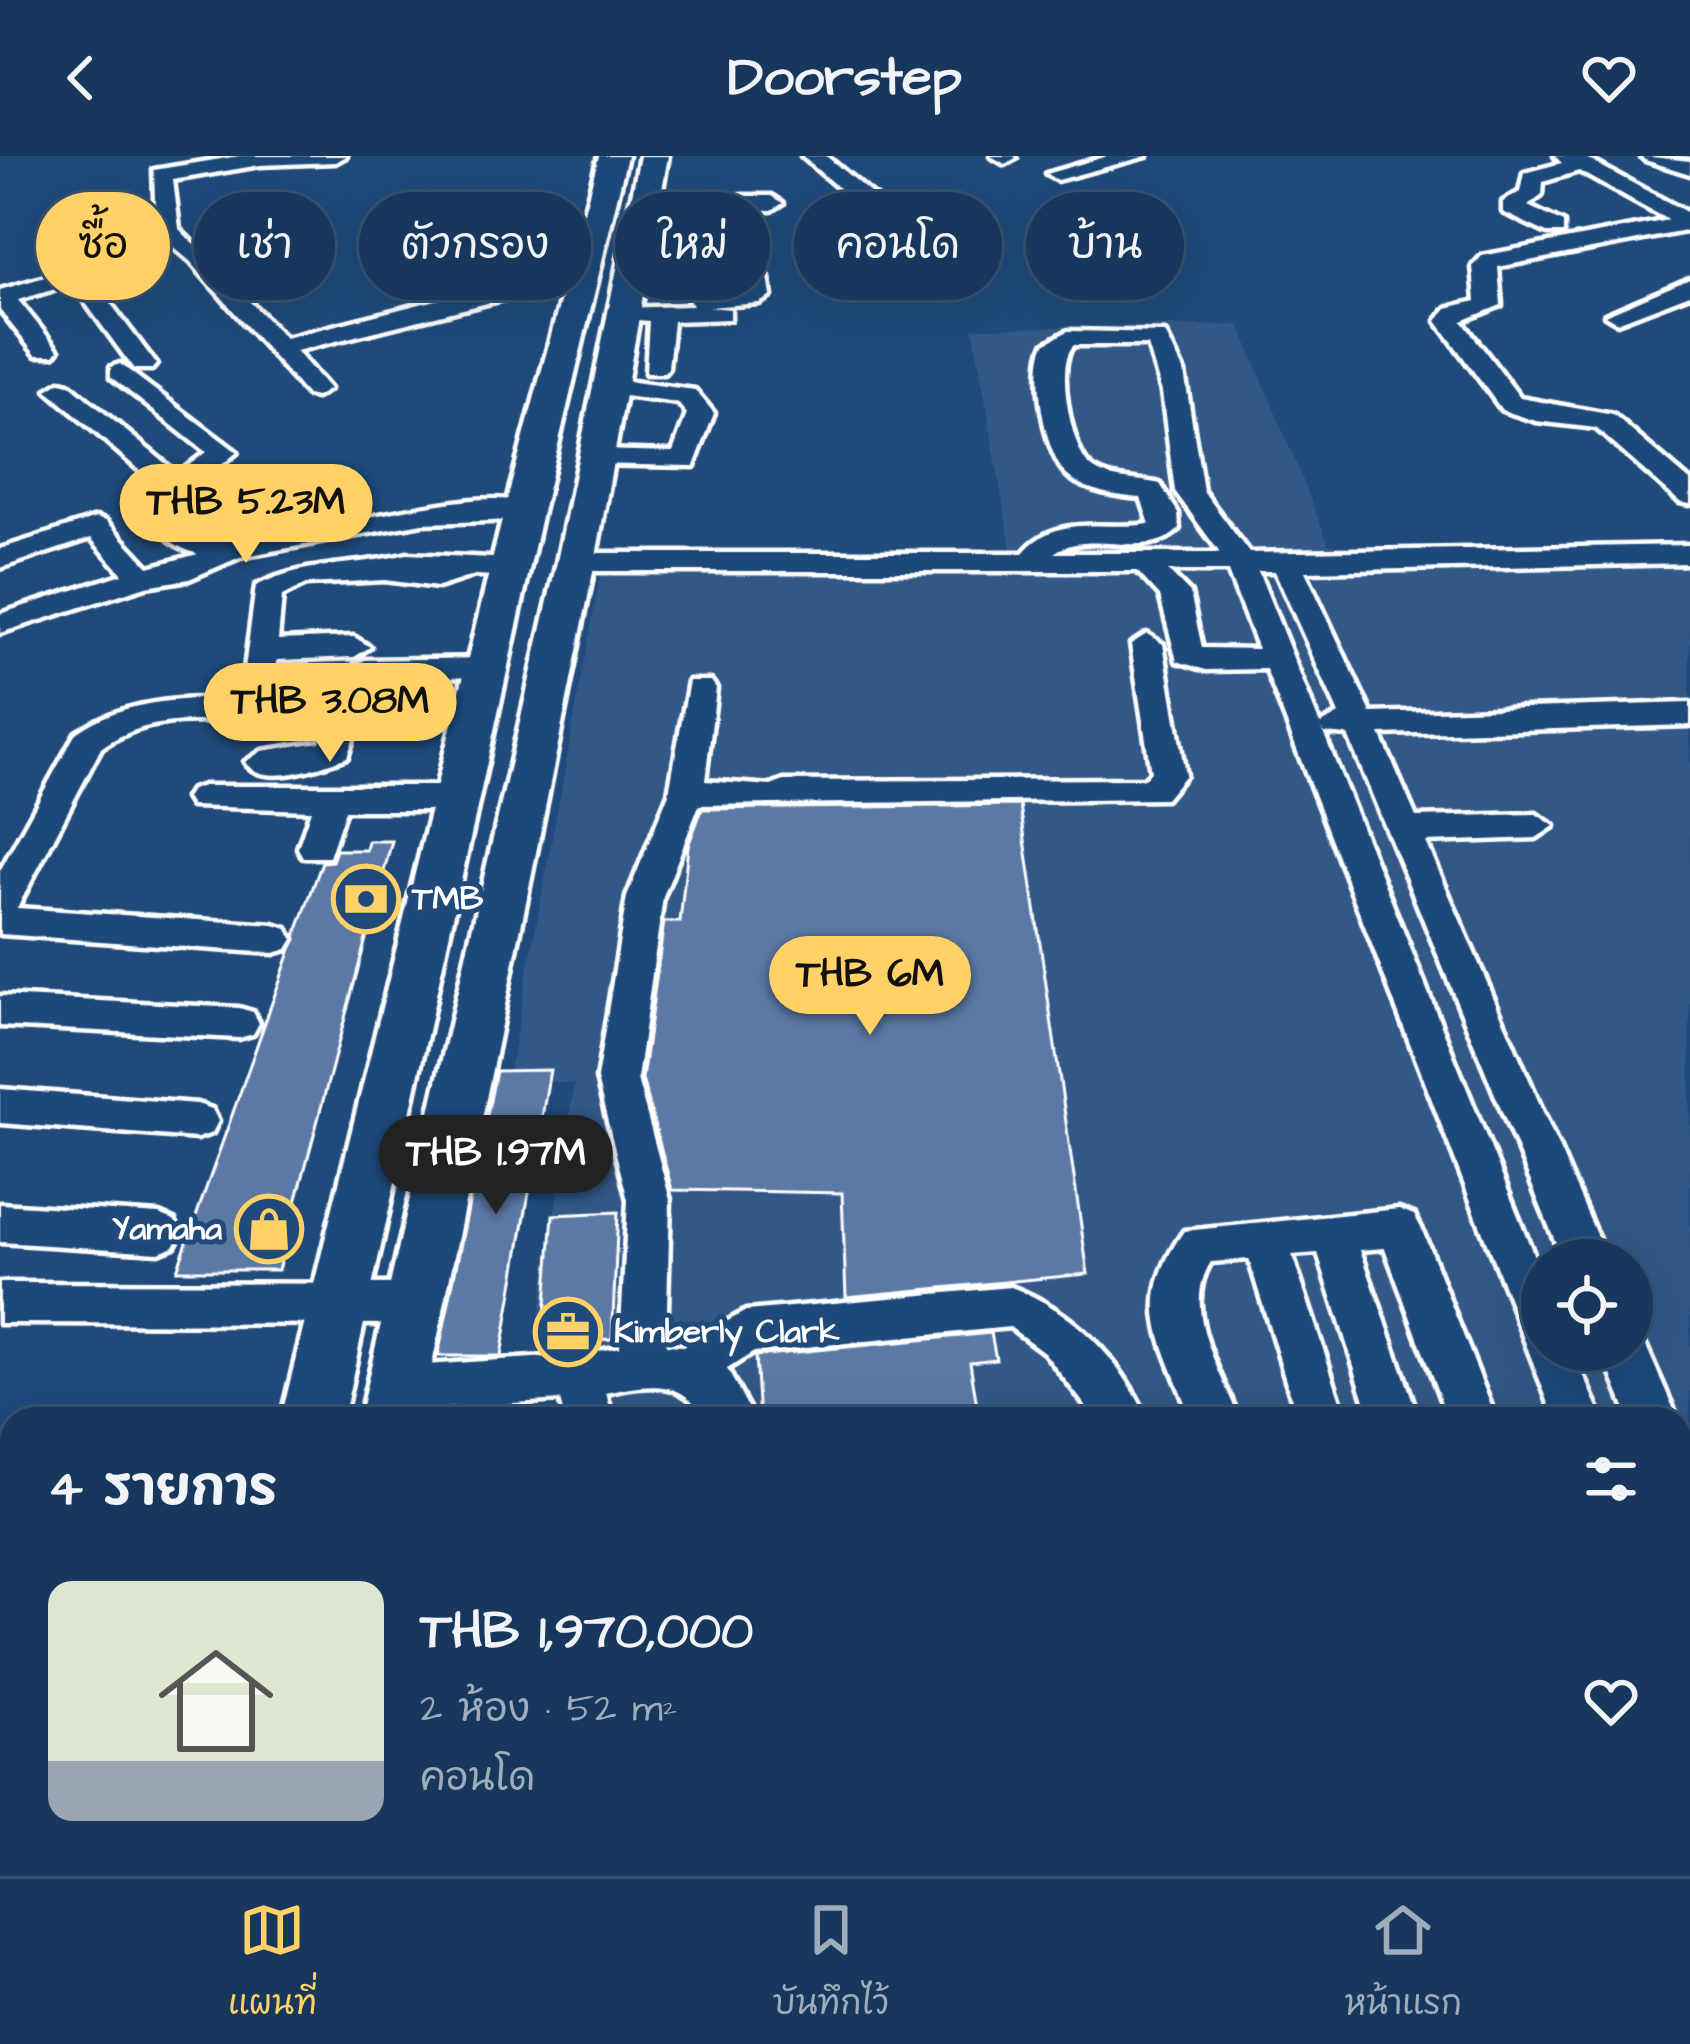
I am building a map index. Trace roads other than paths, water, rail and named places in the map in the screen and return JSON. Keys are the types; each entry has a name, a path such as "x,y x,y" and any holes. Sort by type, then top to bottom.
{"main road":[{"path":"635,158 654,192"},
{"path":"591,258 635,158"},
{"path":"315,1407 577,300"},
{"path":"393,1404 610,388 644,313 642,300"},
{"path":"523,514 534,532 553,535 585,516"},
{"path":"511,578 540,571 573,575"}],"street":[{"path":"143,156 166,184 167,192"},
{"path":"166,184 260,159 334,156"},
{"path":"813,156 855,192"},
{"path":"1057,174 1136,156"},
{"path":"1652,156 1690,168"},
{"path":"1555,228 1512,209 1532,195 1532,178 1574,160 1689,223"},
{"path":"1667,200 1690,188"},
{"path":"1530,189 1607,228"},
{"path":"1689,223 1490,261 1485,266 1489,305 1450,316 1451,326 1511,404 1536,413 1595,405 1690,496"},
{"path":"170,232 316,389"},
{"path":"1617,315 1690,286"},
{"path":"36,287 1,297 45,350"},
{"path":"92,300 132,368 224,452 162,500 175,532 186,542 236,548 318,538 419,514 523,514"},
{"path":"281,347 464,300"},
{"path":"655,368 644,313 766,312"},
{"path":"1189,490 1118,488 1078,471 1063,443 1049,368 1060,341 1146,335 1160,340 1189,490 1203,518 1223,533 1238,558 1521,1279"},
{"path":"596,458 684,460 701,412 686,396 610,388"},
{"path":"60,389 176,486"},
{"path":"1034,558 1043,542 1058,534 1159,532 1167,524 1165,513 1150,490"},
{"path":"175,532 213,519 237,520 286,500"},
{"path":"0,559 96,527 142,577"},
{"path":"1407,562 1449,548 1690,541"},
{"path":"0,587 117,548"},
{"path":"0,623 142,577 178,573 236,548"},
{"path":"573,575 1034,558 1407,562 1690,554"},
{"path":"1283,558 1576,1239"},
{"path":"1149,559 1152,572 1175,593 1188,654 1205,660 1278,658"},
{"path":"256,712 264,598 283,580 388,571 403,578 454,577 466,568 511,578"},
{"path":"686,793 1153,791 1168,775 1147,644"},
{"path":"260,651 354,647"},
{"path":"262,762 307,760 335,749 352,681 365,670 489,668"},
{"path":"642,1364 649,1200 617,1079 645,898 686,793 700,688"},
{"path":"0,905 88,740 100,727 147,714 318,711"},
{"path":"1304,725 1690,715"},
{"path":"203,798 459,798"},
{"path":"316,848 331,800"},
{"path":"1400,830 1536,826"},
{"path":"0,920 274,939"},
{"path":"0,1011 238,1023"},
{"path":"0,1106 197,1121"},
{"path":"0,1223 159,1233"},
{"path":"1212,1407 1174,1306 1174,1285 1199,1244 1399,1228 1467,1407"},
{"path":"1333,1234 1391,1407"},
{"path":"1265,1239 1318,1407"},
{"path":"0,1303 414,1304"},
{"path":"689,1368 746,1332 1011,1307 1031,1312 1050,1330 1113,1407"},
{"path":"393,1404 584,1398 642,1364 689,1368 712,1385 718,1407"},
{"path":"1558,1371 1575,1407"},
{"path":"1634,1371 1649,1407"}],"place":[{"name":"TMB","path":"366,899"},
{"name":"Yamaha","path":"269,1229"},
{"name":"Kimberly Clark","path":"568,1332"}]}
